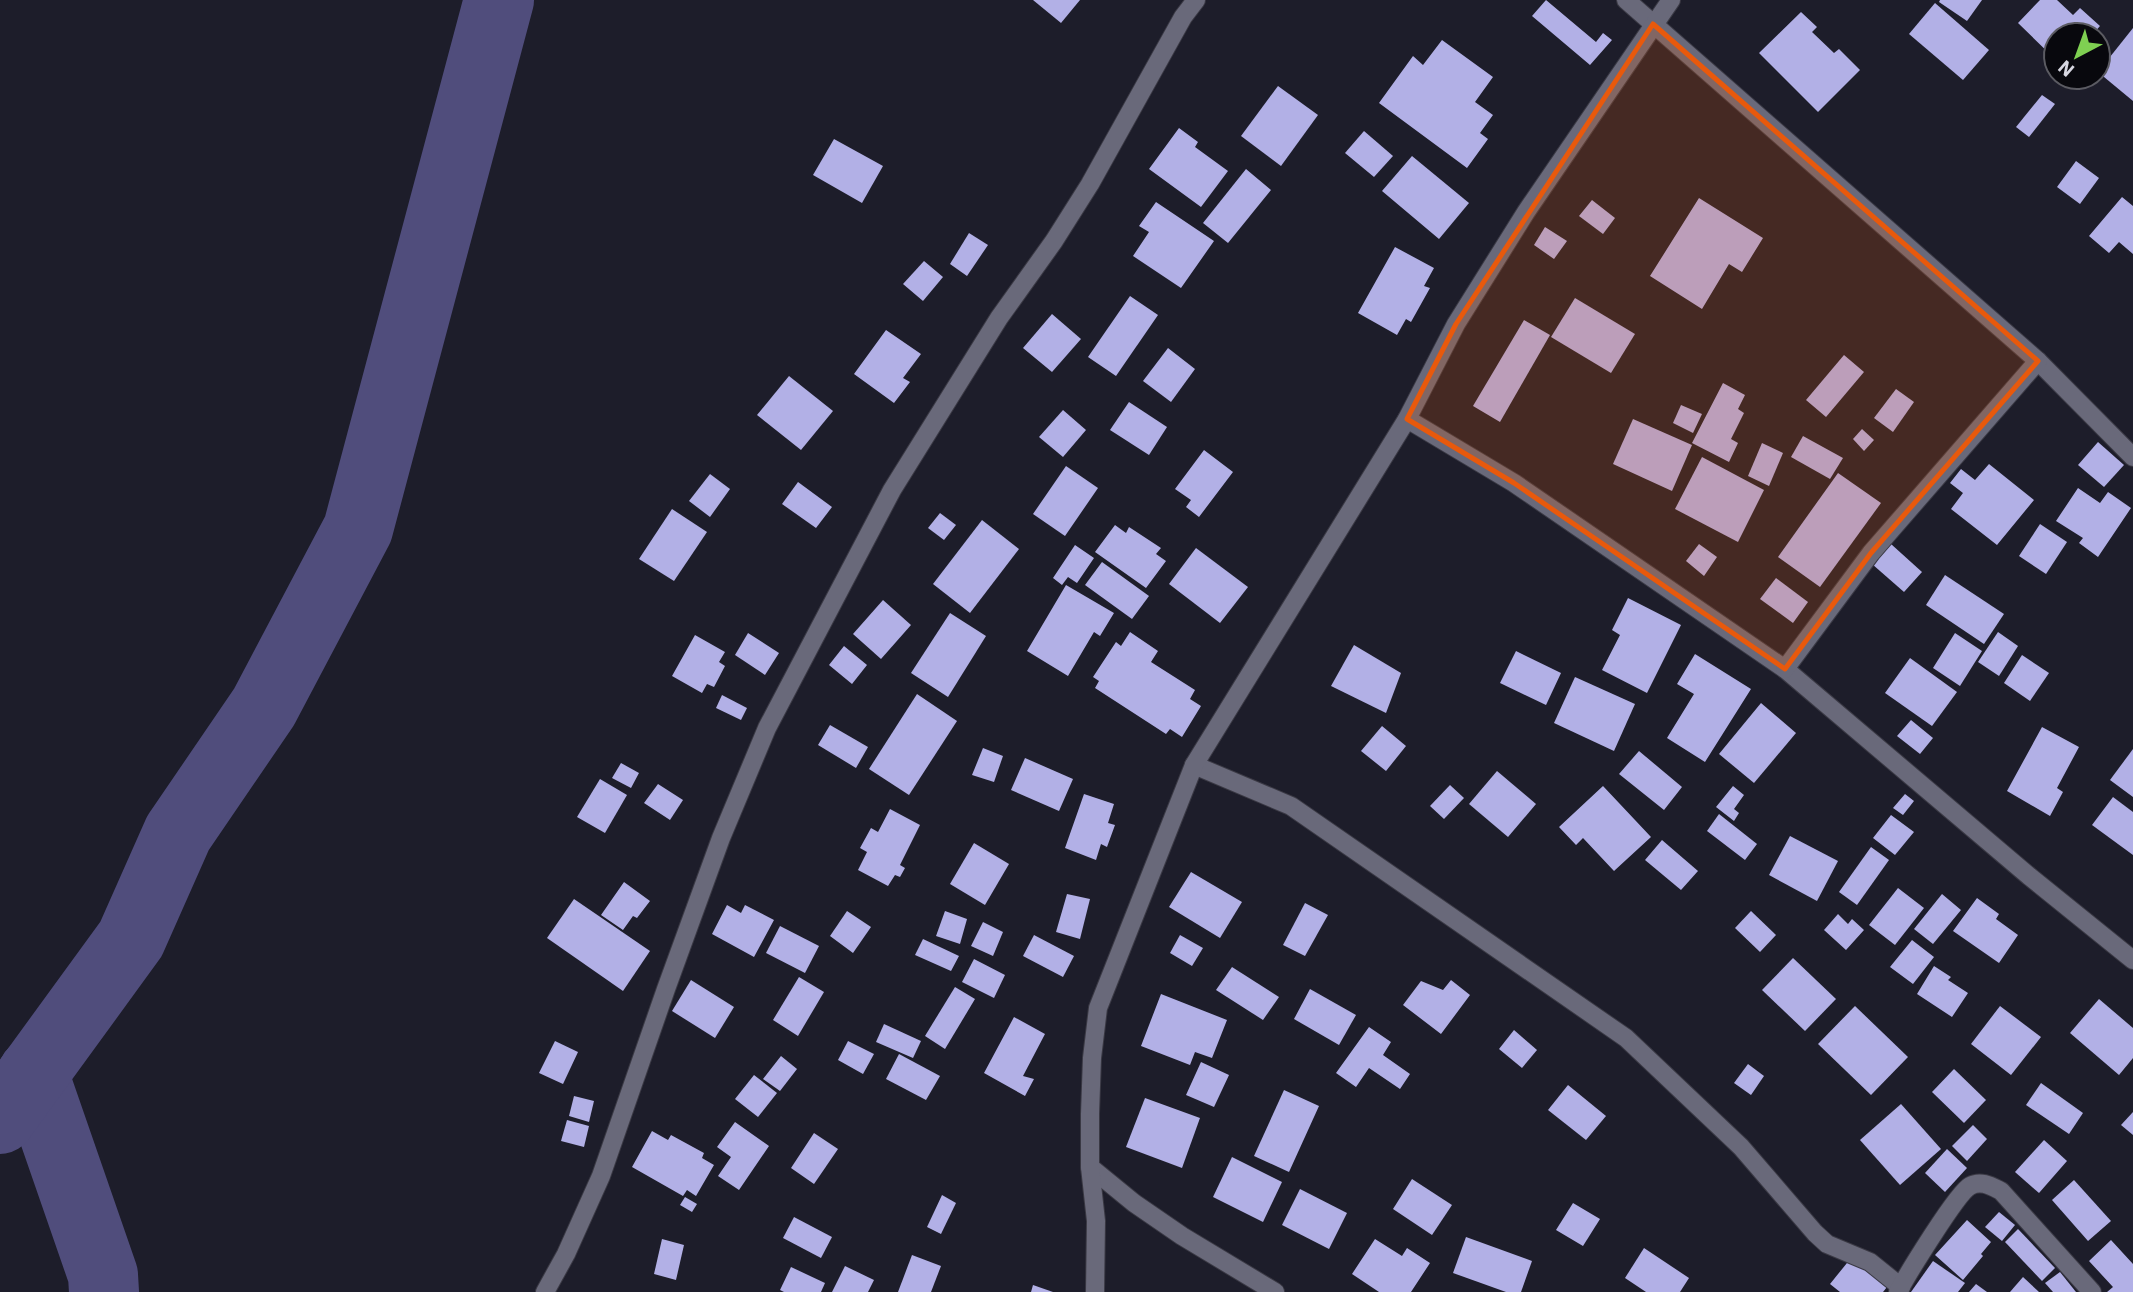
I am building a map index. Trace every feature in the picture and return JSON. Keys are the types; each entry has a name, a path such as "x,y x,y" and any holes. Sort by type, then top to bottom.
{"street":[{"path":"545,1292 566,1254 601,1176 721,838 766,728 892,490 999,318 1055,241 1196,0"},
{"path":"1626,0 2038,361 2133,457"},
{"path":"1095,1292 1096,1221 1090,1167 1092,1058 1098,1008 1194,765 1407,419 1456,324 1526,212 1671,0"},
{"path":"1785,669 1871,553 2038,361"},
{"path":"1407,419 1514,483 1785,669 2029,876 2133,960"},
{"path":"1194,765 1291,806 1626,1038 1741,1147 1815,1233 1827,1244 1870,1262 1899,1290 1956,1199 1970,1186 1986,1183 2001,1191 2092,1292"},
{"path":"1090,1167 1134,1203 1182,1236 1275,1292"}],"highlighted area":[{"path":"1653,24 2038,361 1871,553 1785,669 1514,483 1407,419 1456,324"}],"building":[{"path":"1033,0 1080,0 1061,23"},
{"path":"1546,0 1596,42 1603,33 1612,40 1590,65 1532,16"},
{"path":"1982,0 1967,21 1939,2"},
{"path":"2040,0 2057,0 2073,15 2080,8 2094,21 2042,21 2042,46 2018,23"},
{"path":"1935,3 1989,50 1963,80 1909,34"},
{"path":"1801,12 1817,27 1812,32 1834,53 1839,49 1860,70 1818,112 1759,53"},
{"path":"2133,28 2133,101 2112,84 2112,54"},
{"path":"1442,40 1493,77 1475,102 1493,115 1480,133 1488,139 1467,168 1379,103 1413,56 1423,65"},
{"path":"1278,86 1318,115 1281,166 1241,136"},
{"path":"2042,95 2055,104 2029,137 2016,127"},
{"path":"1179,128 1198,142 1195,147 1228,171 1201,207 1149,169"},
{"path":"1364,131 1393,156 1374,177 1345,153"},
{"path":"834,139 883,166 862,203 813,175"},
{"path":"1412,156 1469,203 1439,239 1382,191"},
{"path":"2076,161 2099,178 2080,204 2057,187"},
{"path":"1246,169 1271,190 1228,243 1203,223"},
{"path":"2122,197 2133,206 2133,254 2119,242 2109,253 2089,236"},
{"path":"1699,198 1763,238 1742,272 1729,264 1702,309 1650,276"},
{"path":"1592,200 1615,218 1603,234 1579,216"},
{"path":"1156,202 1214,241 1181,288 1133,256 1149,232 1139,226"},
{"path":"1545,227 1567,241 1554,259 1534,245"},
{"path":"969,233 988,245 967,276 950,264"},
{"path":"1395,247 1434,268 1424,286 1430,288 1411,322 1406,319 1397,335 1358,313"},
{"path":"924,261 943,277 923,301 903,284"},
{"path":"1130,296 1158,315 1116,376 1088,357"},
{"path":"1575,298 1635,334 1611,373 1551,337"},
{"path":"1052,314 1081,339 1052,372 1023,348"},
{"path":"1524,320 1550,335 1500,422 1473,406"},
{"path":"886,330 921,354 903,378 910,382 894,403 854,374"},
{"path":"1168,348 1195,369 1171,402 1143,381"},
{"path":"1844,355 1864,372 1826,417 1806,400"},
{"path":"789,376 833,411 801,450 757,415"},
{"path":"1723,383 1745,395 1738,409 1744,413 1731,439 1738,443 1729,462 1692,443"},
{"path":"1896,389 1914,402 1893,432 1874,418"},
{"path":"1129,402 1167,427 1149,455 1110,430"},
{"path":"1681,405 1702,414 1693,433 1673,423"},
{"path":"1063,410 1086,430 1063,457 1039,437"},
{"path":"1633,419 1692,445 1672,491 1613,464"},
{"path":"1862,429 1874,440 1864,451 1853,439"},
{"path":"1803,436 1843,458 1830,479 1791,457"},
{"path":"2098,442 2124,465 2104,487 2078,465"},
{"path":"1762,443 1783,453 1769,486 1748,476"},
{"path":"1204,450 1233,472 1199,517 1186,507 1191,500 1175,489"},
{"path":"1702,457 1764,490 1738,542 1675,509"},
{"path":"1989,464 2034,500 1997,545 1951,509 1963,493 1950,483 1961,469 1975,480"},
{"path":"1066,466 1098,488 1065,536 1033,514"},
{"path":"1838,473 1881,503 1820,587 1778,557"},
{"path":"710,474 730,489 710,517 689,501"},
{"path":"798,482 832,507 816,528 782,504"},
{"path":"2078,488 2100,503 2108,492 2131,508 2098,557 2079,543 2083,538 2056,521"},
{"path":"672,509 707,532 674,581 639,559"},
{"path":"940,513 956,525 944,540 928,528"},
{"path":"982,520 1019,549 970,613 933,584"},
{"path":"2040,524 2067,542 2046,574 2019,556"},
{"path":"1115,525 1126,533 1129,527 1161,548 1156,554 1166,561 1146,588 1095,552"},
{"path":"1699,544 1717,557 1704,576 1686,561"},
{"path":"1891,544 1922,572 1904,592 1872,564"},
{"path":"1075,545 1094,558 1077,583 1068,577 1062,585 1053,578"},
{"path":"1196,548 1248,587 1220,623 1169,584"},
{"path":"1102,562 1149,596 1132,619 1085,585"},
{"path":"1945,575 2004,614 1984,644 1926,605"},
{"path":"1776,578 1808,602 1793,623 1760,599"},
{"path":"1066,585 1114,613 1100,636 1094,632 1068,676 1027,651"},
{"path":"1628,598 1681,625 1647,693 1602,670 1620,635 1612,630"},
{"path":"883,600 911,625 881,659 853,634"},
{"path":"950,613 986,636 948,697 911,673"},
{"path":"1130,632 1158,651 1151,662 1195,690 1190,699 1201,706 1182,737 1170,729 1166,734 1095,688 1099,681 1093,677 1116,642 1121,646"},
{"path":"1998,632 2018,646 1999,676 1978,662"},
{"path":"748,633 779,653 765,675 735,655"},
{"path":"1955,633 1982,651 1960,686 1933,668"},
{"path":"695,635 725,652 719,662 725,666 714,687 707,684 702,693 672,676"},
{"path":"1354,645 1401,673 1386,713 1331,686"},
{"path":"844,646 867,665 852,684 829,665"},
{"path":"1516,651 1561,673 1546,705 1500,683"},
{"path":"1695,654 1751,689 1705,762 1667,738 1694,694 1677,684"},
{"path":"2022,655 2049,673 2030,701 2004,683"},
{"path":"1910,658 1957,692 1932,726 1885,693"},
{"path":"1575,677 1635,704 1614,751 1554,723"},
{"path":"917,694 957,721 909,795 869,769"},
{"path":"722,695 747,708 741,720 716,708"},
{"path":"1761,703 1796,733 1754,783 1719,754"},
{"path":"1911,720 1933,738 1920,754 1897,736"},
{"path":"830,725 868,747 856,768 818,745"},
{"path":"1382,726 1406,746 1386,771 1361,751"},
{"path":"2042,727 2079,747 2057,788 2063,792 2050,816 2007,791"},
{"path":"983,748 1003,756 994,782 972,775"},
{"path":"2133,749 2133,797 2110,780"},
{"path":"1639,751 1682,787 1664,810 1619,774"},
{"path":"1025,758 1073,779 1059,811 1011,790"},
{"path":"621,763 639,773 631,788 612,778"},
{"path":"1497,771 1536,804 1508,837 1469,804"},
{"path":"600,779 627,795 605,833 577,817"},
{"path":"658,784 683,800 670,820 644,803"},
{"path":"1450,785 1464,798 1444,819 1430,806"},
{"path":"1603,786 1651,837 1614,871 1583,838 1576,845 1559,827"},
{"path":"1733,786 1744,795 1734,809 1739,813 1734,821 1716,807"},
{"path":"1084,794 1114,804 1108,823 1115,825 1107,847 1101,844 1096,860 1065,848"},
{"path":"1905,794 1914,801 1903,815 1893,808"},
{"path":"2113,797 2133,812 2133,855 2092,825"},
{"path":"890,809 920,825 900,865 905,868 900,877 895,875 888,886 858,870 867,852 860,848 871,828 878,832"},
{"path":"1719,814 1757,844 1745,860 1707,831"},
{"path":"1891,815 1914,832 1895,855 1873,838"},
{"path":"1790,836 1838,861 1817,901 1769,875"},
{"path":"1662,840 1698,871 1681,890 1645,860"},
{"path":"974,843 1009,864 985,905 950,884"},
{"path":"1871,847 1889,860 1857,905 1839,892"},
{"path":"1191,872 1242,902 1220,938 1169,907"},
{"path":"624,882 650,901 637,918 633,916 623,930 601,915"},
{"path":"1898,888 1924,908 1895,945 1869,925"},
{"path":"1067,894 1090,899 1080,939 1056,932"},
{"path":"1942,894 1961,910 1933,944 1914,929"},
{"path":"1977,898 1999,914 1996,919 2018,935 1999,963 1953,931"},
{"path":"574,899 650,951 623,991 547,938"},
{"path":"1305,903 1328,915 1305,956 1283,945"},
{"path":"727,905 741,913 745,905 774,920 754,957 712,934"},
{"path":"847,911 871,927 853,953 830,936"},
{"path":"945,911 967,919 960,944 936,936"},
{"path":"1751,911 1776,935 1760,952 1735,928"},
{"path":"1838,914 1848,924 1852,919 1864,930 1846,950 1824,930"},
{"path":"983,922 1003,932 993,956 971,946"},
{"path":"780,926 819,946 805,973 766,953"},
{"path":"1034,935 1074,956 1063,977 1023,956"},
{"path":"1180,935 1203,948 1192,966 1170,953"},
{"path":"923,939 959,956 951,971 915,955"},
{"path":"1912,940 1934,957 1913,984 1890,967"},
{"path":"1793,958 1836,999 1805,1031 1762,990"},
{"path":"974,959 1005,975 994,998 962,982"},
{"path":"1934,966 1951,977 1948,980 1968,993 1952,1017 1917,994"},
{"path":"1232,967 1279,997 1263,1020 1216,990"},
{"path":"799,977 824,992 798,1036 773,1020"},
{"path":"691,980 734,1007 715,1038 672,1011"},
{"path":"1451,980 1470,995 1441,1034 1403,1005 1421,981 1443,990"},
{"path":"955,987 975,999 945,1049 925,1036"},
{"path":"1310,989 1356,1015 1339,1045 1294,1019"},
{"path":"1161,994 1227,1020 1212,1058 1195,1052 1190,1065 1141,1046"},
{"path":"2099,999 2133,1028 2133,1058 2119,1075 2070,1033"},
{"path":"1855,1006 1908,1057 1871,1095 1818,1044"},
{"path":"2000,1006 2041,1037 2011,1075 1971,1044"},
{"path":"1014,1017 1045,1034 1023,1076 1034,1079 1025,1096 984,1073"},
{"path":"884,1024 921,1041 913,1058 876,1042"},
{"path":"1369,1027 1391,1042 1383,1055 1410,1074 1400,1089 1369,1068 1356,1087 1336,1073"},
{"path":"1514,1030 1537,1050 1522,1068 1499,1049"},
{"path":"555,1041 578,1052 563,1084 539,1073"},
{"path":"848,1041 874,1054 863,1074 838,1060"},
{"path":"899,1054 940,1076 926,1100 886,1079"},
{"path":"781,1056 797,1069 780,1091 763,1079"},
{"path":"1201,1062 1229,1075 1214,1107 1186,1095"},
{"path":"1748,1064 1764,1076 1751,1095 1734,1083"},
{"path":"1954,1069 1986,1100 1964,1123 1932,1092"},
{"path":"754,1075 777,1093 758,1117 735,1099"},
{"path":"2041,1083 2083,1113 2069,1134 2026,1105"},
{"path":"1568,1085 1606,1116 1586,1140 1548,1110"},
{"path":"1284,1090 1319,1106 1289,1172 1254,1156"},
{"path":"574,1096 594,1101 589,1122 569,1116"},
{"path":"1145,1098 1200,1118 1182,1168 1126,1147"},
{"path":"1901,1104 1941,1149 1900,1185 1860,1140"},
{"path":"2133,1112 2133,1135 2121,1125"},
{"path":"567,1120 589,1126 584,1147 561,1141"},
{"path":"735,1122 769,1146 739,1190 718,1176 731,1157 717,1147"},
{"path":"1973,1125 1987,1139 1967,1161 1952,1146"},
{"path":"652,1131 668,1140 671,1135 704,1153 702,1158 714,1165 696,1196 687,1190 683,1196 632,1167"},
{"path":"814,1133 838,1149 814,1184 791,1168"},
{"path":"2044,1140 2067,1161 2039,1193 2015,1172"},
{"path":"1947,1149 1967,1168 1945,1192 1925,1173"},
{"path":"1232,1157 1282,1182 1263,1222 1213,1197"},
{"path":"1412,1179 1452,1205 1432,1235 1393,1209"},
{"path":"2074,1180 2111,1221 2088,1241 2052,1200"},
{"path":"1300,1189 1347,1213 1329,1249 1282,1225"},
{"path":"942,1195 956,1203 941,1234 927,1227"},
{"path":"685,1197 697,1204 692,1212 680,1205"},
{"path":"1573,1203 1600,1219 1583,1246 1556,1230"},
{"path":"1999,1212 2015,1225 2002,1241 1985,1227"},
{"path":"794,1217 832,1237 821,1258 783,1238"},
{"path":"1967,1220 1991,1242 1963,1280 1935,1255"},
{"path":"2018,1229 2055,1268 2042,1281 2005,1242"},
{"path":"1466,1237 1532,1261 1521,1292 1506,1292 1453,1273"},
{"path":"662,1239 684,1245 676,1280 654,1274"},
{"path":"1375,1239 1402,1256 1407,1248 1430,1263 1411,1292 1379,1292 1352,1274"},
{"path":"2111,1240 2133,1264 2133,1292 2107,1292 2113,1287 2089,1261"},
{"path":"1644,1248 1689,1278 1680,1292 1646,1292 1625,1278"},
{"path":"912,1255 941,1266 931,1292 898,1292"},
{"path":"1851,1258 1887,1287 1883,1292 1840,1292 1830,1284"},
{"path":"1933,1261 1965,1283 1958,1292 1911,1292"},
{"path":"845,1266 874,1280 868,1292 832,1292"},
{"path":"791,1267 825,1283 821,1292 780,1290"},
{"path":"2060,1272 2076,1292 2053,1292 2045,1283"},
{"path":"2023,1277 2039,1292 2010,1292"},
{"path":"1976,1284 1987,1292 1969,1292"},
{"path":"1033,1285 1053,1292 1031,1292"}],"waterway":[{"path":"0,1119 131,939 178,833 264,707 358,529 499,0"},
{"path":"33,1073 103,1275 104,1292"}]}
